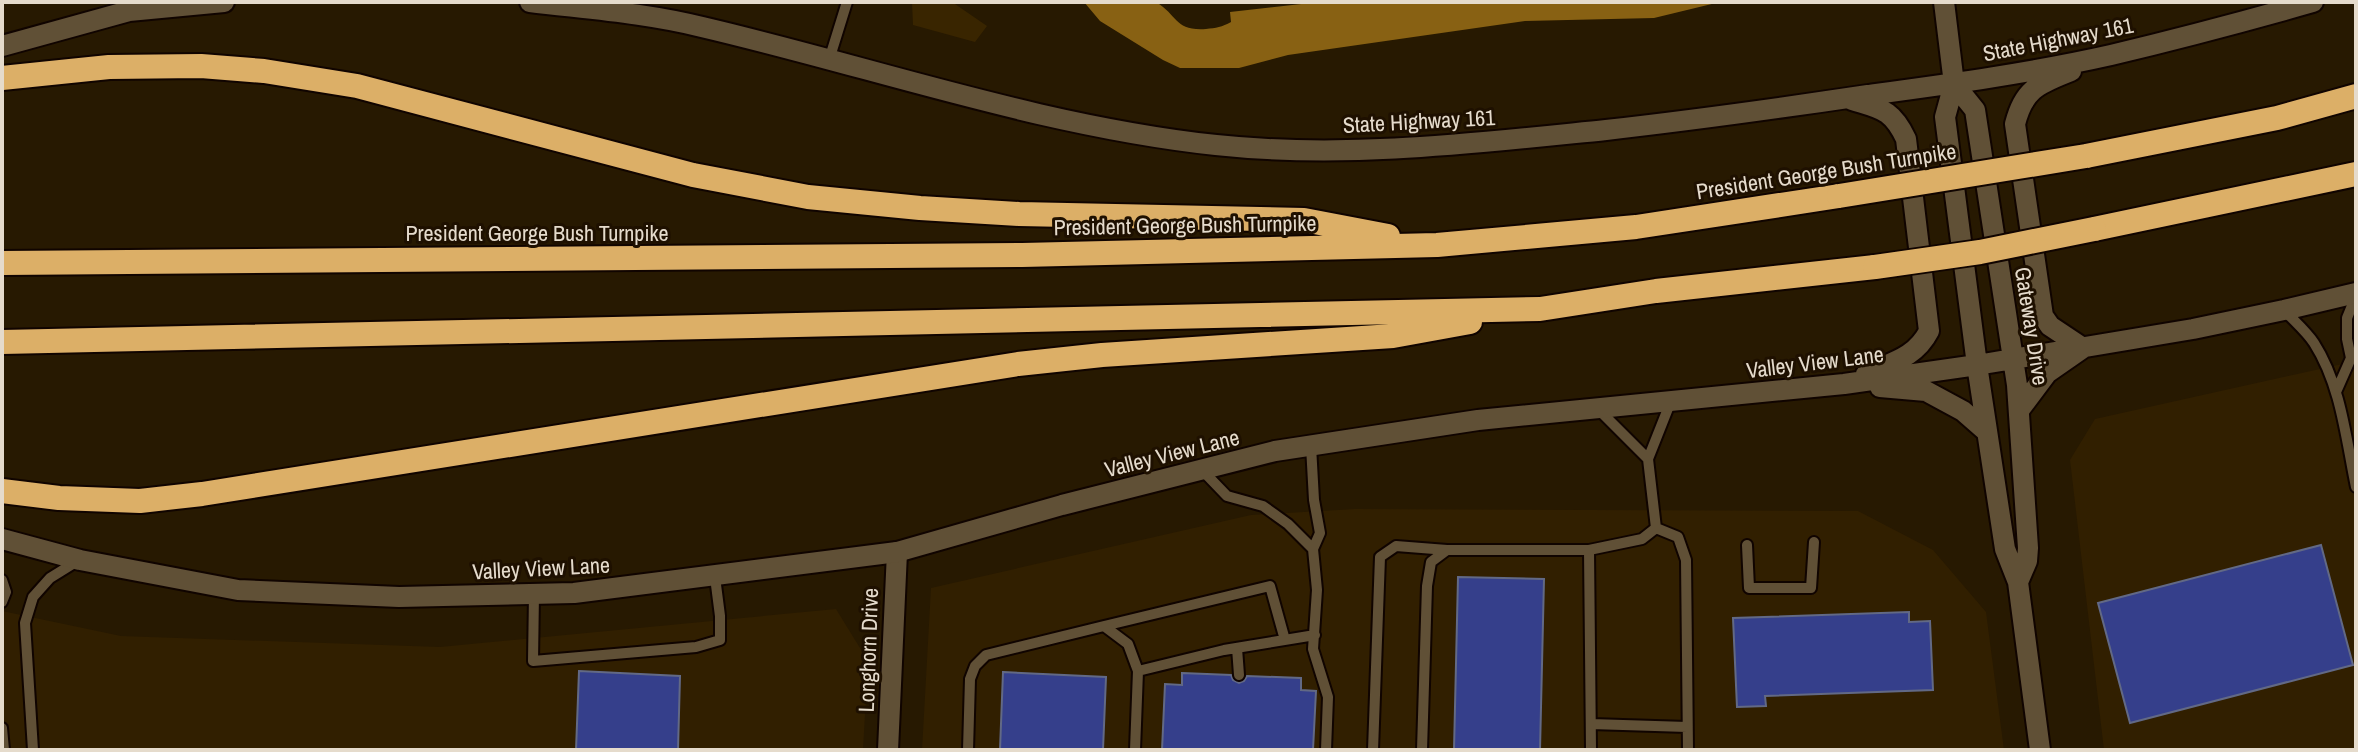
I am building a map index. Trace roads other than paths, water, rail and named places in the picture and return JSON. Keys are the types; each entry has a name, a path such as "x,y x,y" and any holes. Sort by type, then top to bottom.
{"highway":[{"path":"2,78 109,67 201,66 264,71 357,86 693,175 808,197 1019,214 1304,220 1437,245"},
{"name":"President George Bush Turnpike","path":"2,263 990,256 1437,245 1636,227 2086,156 2277,118 2356,96"},
{"path":"2,491 59,498 140,501 202,494 1018,364 1102,355 1393,336 1656,291 1980,252 2356,174"},
{"path":"2,342 1540,309"}],"main road":[{"path":"2,46 129,11 224,2"},
{"name":"State Highway 161","path":"530,2 697,25 1051,116 1132,132 1214,145 1291,151 1473,144 1693,121 1954,84 2108,56 2313,2"},
{"name":"Gateway Drive","path":"1944,2 1954,84 1945,117 1987,432 2005,549 2018,582 2040,750"},
{"path":"2020,409 2047,373 2083,348 2050,326 2043,316 2015,124 2019,109 2036,85 2108,56"},
{"name":"Gateway Drive","path":"1954,84 1975,110 2014,359 2028,548 2027,561 2018,582"},
{"path":"1844,384 1914,353 1929,331 1906,139 1899,123 1886,111 1847,98"},
{"name":"Valley View Lane","path":"2,539 80,560 238,590 399,597 574,593 897,552 1062,505 1275,451 1478,420 1844,384 1977,365 2083,348 2356,294"},
{"path":"1844,384 1926,391 1963,411 1987,432"},
{"name":"Longhorn Drive","path":"888,750 897,552"}],"lane":[{"path":"829,60 847,2"},
{"path":"2336,392 2351,358 2347,318 2356,294"},
{"path":"2284,310 2311,339 2336,392 2356,487"},
{"path":"1656,528 1648,459 1671,401"},
{"path":"1598,408 1648,459"},
{"path":"1311,446 1314,500 1320,533 1313,549 1317,590 1313,649 1328,697 1326,750"},
{"path":"1202,470 1227,496 1263,506 1288,524 1313,549"},
{"path":"1373,750 1380,557 1396,546 1447,550 1589,550 1642,539 1656,528"},
{"path":"1656,528 1678,537 1686,560 1688,750"},
{"path":"1747,545 1749,588 1811,588 1814,542"},
{"path":"1422,750 1427,586 1431,562 1447,550"},
{"path":"1589,550 1591,750"},
{"path":"33,750 25,623 33,597 50,578 80,560"},
{"path":"534,594 533,661 696,647 720,640 715,577"},
{"path":"2,580 6,592 2,602"},
{"path":"968,750 970,679 975,666 986,655 1270,586 1285,640"},
{"path":"1104,626 1128,644 1138,671 1135,750"},
{"path":"1138,671 1237,648 1315,635"},
{"path":"1237,648 1239,675"},
{"path":"1591,724 1687,727"},
{"path":"2,728 4,750"}]}
